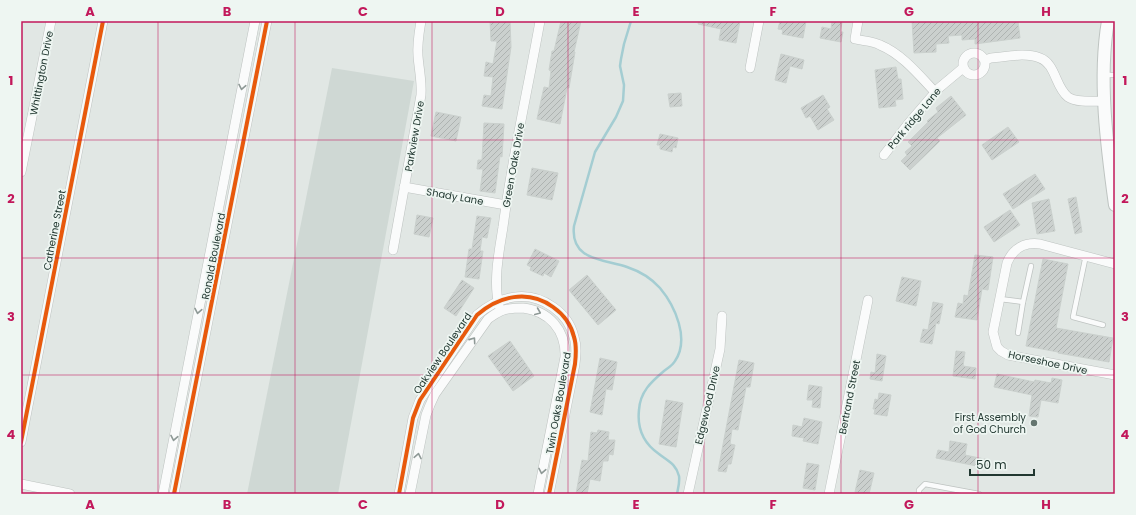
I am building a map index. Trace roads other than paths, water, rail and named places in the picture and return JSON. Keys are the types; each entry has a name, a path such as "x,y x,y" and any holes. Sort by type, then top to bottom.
{"main road":[{"path":"1108,21 1105,48 1110,75 1104,101 1115,205"}],"street":[{"name":"Whittington Drive","path":"21,172 51,21"},
{"name":"Catherine Street","path":"21,442 103,21"},
{"name":"Ronald Boulevard","path":"163,494 255,21"},
{"name":"Ronald Boulevard","path":"174,494 267,21"},
{"name":"Parkview Drive","path":"392,250 421,95 421,72 418,43 421,21"},
{"name":"Green Oaks Drive","path":"500,311 498,301 498,270 506,206 540,21"},
{"path":"750,68 759,21"},
{"path":"858,21 855,39 880,44 914,69 935,92"},
{"name":"Park ridge Lane","path":"884,155 935,92 963,68 963,60 968,54 976,52 985,60 990,58 1030,55 1041,58 1049,65 1062,91 1069,98 1082,101 1104,101"},
{"path":"963,68 971,75 978,75 985,67 985,60"},
{"path":"246,66 258,68"},
{"name":"Shady Lane","path":"404,187 506,206"},
{"name":"Ronald Boulevard","path":"220,197 232,200"},
{"name":"Horseshoe Drive","path":"1115,264 1086,255 1040,244 1032,243 1021,246 1014,251 1009,258 993,332 996,344 1001,351 1014,356 1115,375"},
{"name":"Twin Oaks Boulevard","path":"498,301 512,297 526,296 542,301 560,312 574,335 576,353 575,364 549,494"},
{"name":"Bertrand Street","path":"829,494 868,300"},
{"name":"Oakview Boulevard","path":"399,494 413,418 422,396 471,322 486,307 498,301"},
{"name":"Twin Oaks Boulevard","path":"500,311 520,308 531,309 543,314 555,324 564,342 565,357 538,494"},
{"name":"Oakview Boulevard","path":"410,494 430,405 483,325 488,319 500,311"},
{"name":"Edgewood Drive","path":"688,494 701,428 720,349 722,316"},
{"path":"194,334 205,336"},
{"path":"168,466 179,469"},
{"path":"21,484 70,494"}],"lane":[{"path":"1086,255 1073,317 1103,325"},
{"path":"1018,333 1031,266"},
{"path":"1000,299 1023,302"},
{"path":"919,494 919,490 925,484 979,494"}],"waterway":[{"path":"631,21 624,44 620,66 624,85 623,101 616,117 595,152 574,226 574,237 577,246 590,257 618,264 641,273 649,278 666,295 675,313 681,333 679,352 673,364 655,379 644,393 640,404 639,423 642,435 653,450 676,468 679,476 677,494"}],"place":[{"name":"First Assembly of God Church","path":"1034,423"}]}
